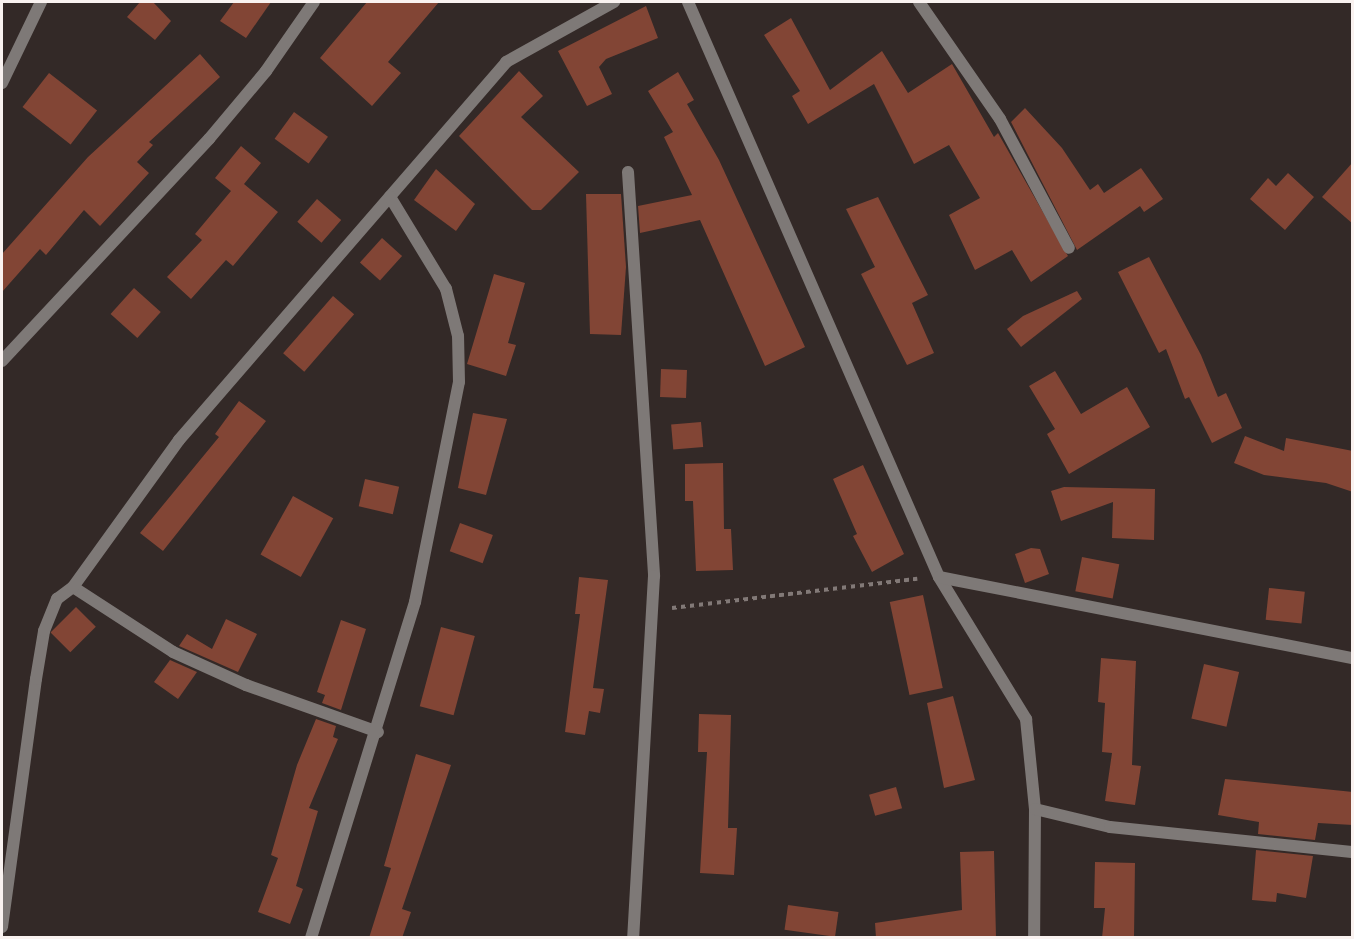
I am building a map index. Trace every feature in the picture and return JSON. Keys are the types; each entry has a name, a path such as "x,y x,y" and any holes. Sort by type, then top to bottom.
{"street":[{"path":"2,83 41,2"},
{"path":"2,361 208,139 266,71 315,2"},
{"path":"2,927 44,630 57,599 73,587 179,440 506,62 614,2"},
{"path":"688,2 939,577 1026,719 1035,809 1034,938"},
{"path":"919,2 1000,119 1069,248"},
{"path":"628,172 653,610 633,938"},
{"path":"311,938 378,732 415,602 459,382 458,336 446,289 390,197"},
{"path":"939,577 1353,658"},
{"path":"73,587 172,652 246,685 378,732"},
{"path":"1035,809 1110,827 1353,852"}],"path":[{"path":"653,610 939,577"}],"building":[{"path":"140,2 153,2 171,21 155,40 127,17"},
{"path":"234,2 271,2 246,38 220,21"},
{"path":"367,2 439,2 388,62 401,73 372,106 320,58"},
{"path":"646,6 658,38 606,59 599,67 612,94 587,106 558,51"},
{"path":"791,18 830,90 882,51 908,93 952,64 994,137 998,133 1068,256 1031,282 1012,250 975,270 949,215 980,198 949,145 914,164 874,84 808,124 792,96 800,91 764,35"},
{"path":"200,54 220,77 149,142 153,145 137,162 149,173 100,226 84,210 46,255 40,249 2,292 2,254 88,157"},
{"path":"519,71 543,96 521,117 579,172 541,210 532,210 459,136"},
{"path":"678,72 694,100 687,104 719,160 805,347 765,366 700,220 640,233 638,206 692,195 664,137 673,132 648,91"},
{"path":"49,73 97,111 71,144 23,107"},
{"path":"1025,108 1062,148 1090,190 1098,184 1104,193 1141,168 1163,199 1144,212 1140,206 1077,250 1011,122"},
{"path":"294,112 328,137 309,163 275,139"},
{"path":"241,146 261,163 244,184 278,212 233,266 226,260 191,299 167,277 202,240 195,234 231,191 215,178"},
{"path":"1353,162 1353,224 1322,197"},
{"path":"436,169 475,204 456,231 414,200"},
{"path":"1288,173 1314,197 1285,230 1250,199 1268,178 1276,186"},
{"path":"586,194 621,194 626,267 621,335 590,334"},
{"path":"878,197 928,295 912,303 934,353 907,365 861,274 875,267 846,209"},
{"path":"317,199 341,220 321,243 297,222"},
{"path":"382,238 402,256 380,281 360,263"},
{"path":"1149,257 1201,355 1218,397 1226,393 1242,428 1212,443 1189,397 1185,399 1166,349 1159,353 1118,272"},
{"path":"494,274 525,283 508,343 516,345 506,376 467,364"},
{"path":"134,288 161,312 137,338 111,314"},
{"path":"1077,291 1082,299 1021,347 1007,329 1023,316"},
{"path":"333,296 354,314 304,372 283,353"},
{"path":"661,369 687,370 686,398 660,397"},
{"path":"1055,371 1081,414 1127,387 1150,427 1069,474 1047,434 1055,429 1029,386"},
{"path":"239,401 266,421 163,551 140,533 219,437 215,434"},
{"path":"473,413 507,419 486,495 458,488"},
{"path":"701,422 703,447 673,450 671,425"},
{"path":"1245,436 1284,451 1286,438 1353,451 1353,492 1326,483 1264,475 1234,463"},
{"path":"723,463 724,529 731,529 733,570 696,571 693,501 685,501 685,464"},
{"path":"863,465 904,554 872,572 853,536 857,534 833,479"},
{"path":"365,479 399,487 393,514 359,506"},
{"path":"1064,487 1155,489 1154,540 1112,538 1113,502 1061,521 1051,491"},
{"path":"293,496 333,518 301,577 261,555"},
{"path":"460,523 493,535 483,563 450,551"},
{"path":"1031,548 1040,549 1049,574 1025,583 1015,554"},
{"path":"1082,557 1119,564 1113,599 1075,591"},
{"path":"579,577 608,580 593,688 604,689 600,713 589,711 585,735 565,732 580,614 575,614"},
{"path":"1269,588 1305,592 1301,624 1266,620"},
{"path":"923,595 943,688 909,695 890,602"},
{"path":"76,607 96,627 70,652 51,632"},
{"path":"226,619 257,634 238,672 179,646 187,634 212,649"},
{"path":"341,620 366,629 341,710 322,703 325,695 317,692"},
{"path":"441,627 475,636 454,715 420,706"},
{"path":"1101,658 1136,661 1132,765 1141,766 1135,805 1105,801 1112,753 1102,752 1105,703 1098,702"},
{"path":"170,660 197,672 178,699 154,682"},
{"path":"1204,664 1239,672 1226,727 1191,719"},
{"path":"953,696 975,780 944,788 927,703"},
{"path":"699,714 731,715 728,828 737,828 734,875 700,873 707,752 698,752"},
{"path":"316,719 336,726 333,737 338,739 309,808 318,811 296,886 303,889 290,924 258,912 278,858 271,855 297,765"},
{"path":"416,754 451,765 402,909 411,912 402,938 369,938 391,868 384,866"},
{"path":"1225,779 1353,792 1353,825 1318,823 1315,840 1258,834 1259,822 1218,815"},
{"path":"896,787 902,808 875,816 869,795"},
{"path":"1256,850 1313,856 1306,898 1277,893 1276,902 1252,900"},
{"path":"994,851 996,938 876,938 875,923 962,910 960,852"},
{"path":"1095,862 1135,863 1134,938 1102,938 1105,908 1094,908"},
{"path":"788,905 839,912 835,937 785,930"}]}
